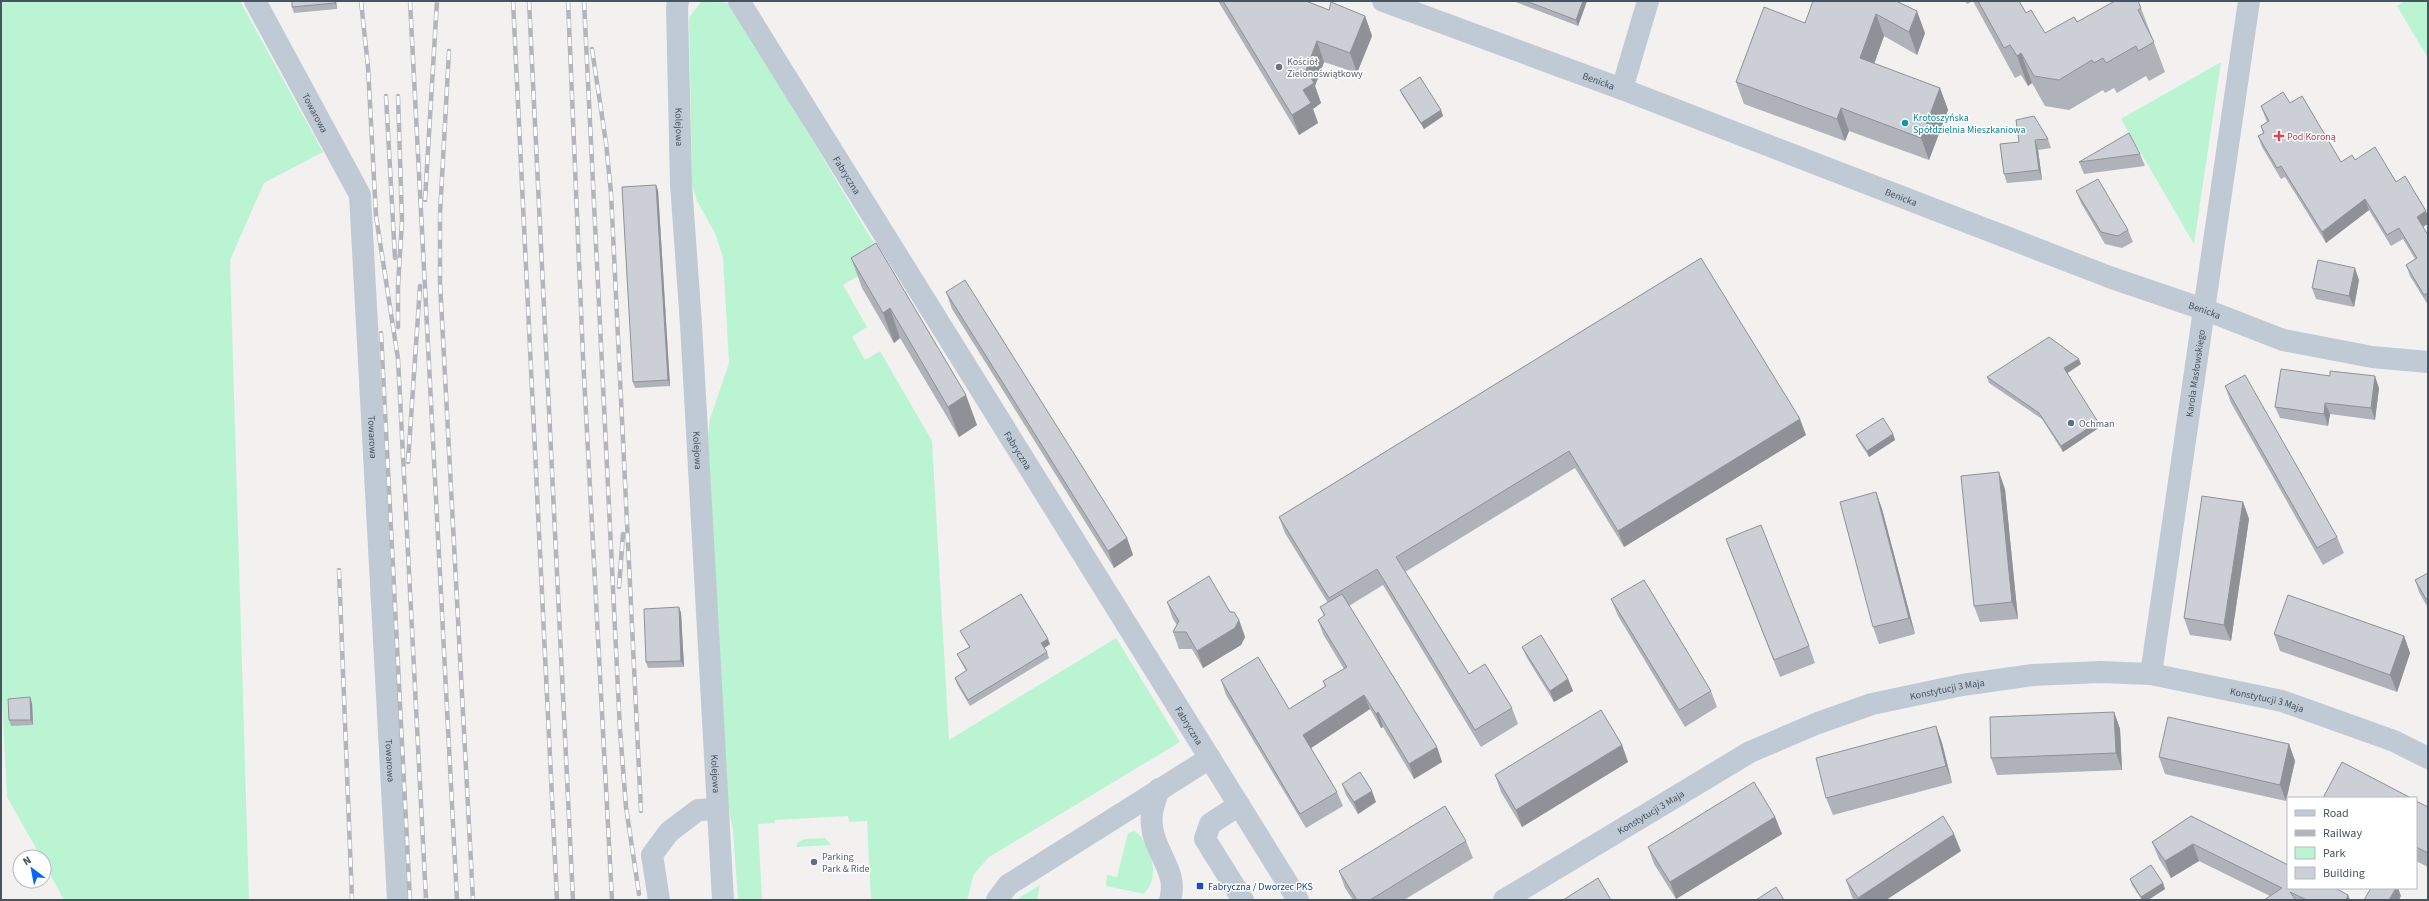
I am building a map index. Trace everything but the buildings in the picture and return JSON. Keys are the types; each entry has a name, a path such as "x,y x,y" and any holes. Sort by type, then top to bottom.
{"street":[{"name":"Towarowa","path":"255,1 360,195 398,900"},
{"name":"Kolejowa","path":"678,1 681,184 692,332 716,809 723,900"},
{"name":"Fabryczna","path":"739,1 1298,900"},
{"name":"Benicka","path":"1383,1 1622,89 2112,278 2206,310 2282,340 2372,357 2428,362"},
{"path":"1622,89 1648,1"},
{"name":"Karola Masłowskiego","path":"2151,674 2206,310 2249,1"},
{"name":"Konstytucji 3 Maja","path":"1504,900 1750,752 1818,722 1872,704 1962,685 2025,676 2100,672 2151,674 2282,701 2387,738 2428,758"},
{"path":"996,900 1008,885 1210,758"},
{"path":"1159,790 1154,803 1152,827 1170,873 1173,891 1170,900"},
{"path":"1239,805 1210,824 1205,839 1243,900"},
{"path":"659,900 652,855 668,832 698,810 716,809"}],"green space":[{"path":"1,1 240,1 323,152 264,183 230,260 249,900 64,900 52,878 52,849 36,849 7,797 1,678"},
{"path":"702,1 730,3 884,260 843,285 867,327 852,337 865,360 880,351 932,441 949,740 1116,638 1180,742 989,857 974,874 967,900 871,900 867,821 849,822 848,816 775,820 775,823 758,824 762,900 738,900 733,831 726,795 708,435 710,419 729,363 723,257 715,233 697,201 692,185 689,17"},
{"path":"2405,1 2428,1 2428,58 2397,6"},
{"path":"2221,62 2194,244 2121,119"},
{"path":"1134,831 1144,840 1148,847 1152,862 1153,877 1144,894 1106,886 1107,875 1117,877 1128,833"},
{"path":"825,838 831,845 797,847 797,843 804,839"},
{"path":"1040,885 1037,900 1017,900 1019,898"}],"railway":[{"path":"361,1 368,67 376,216 398,359 426,900"},
{"path":"410,1 457,900"},
{"path":"425,200 437,1"},
{"path":"513,1 557,900"},
{"path":"529,1 573,900"},
{"path":"568,1 583,357 612,900"},
{"path":"584,1 620,730 626,807 639,894"},
{"path":"592,49 606,143 611,193 641,811"},
{"path":"449,51 440,214 440,282 473,900"},
{"path":"386,96 395,258"},
{"path":"398,96 402,221 398,286 398,327"},
{"path":"408,462 420,286"},
{"path":"381,333 410,900"},
{"path":"619,587 623,534"},
{"path":"339,570 352,900"}],"place":[{"name":"Kościół Zielonoświątkowy","path":"1279,67"},
{"name":"Krotoszyńska Spółdzielnia Mieszkaniowa","path":"1905,123"},
{"name":"Pod Koroną","path":"2279,136"},
{"name":"Ochman","path":"2071,423"},
{"name":"Parking Park & Ride","path":"814,862"},
{"name":"Fabryczna / Dworzec PKS","path":"1200,886"}]}
